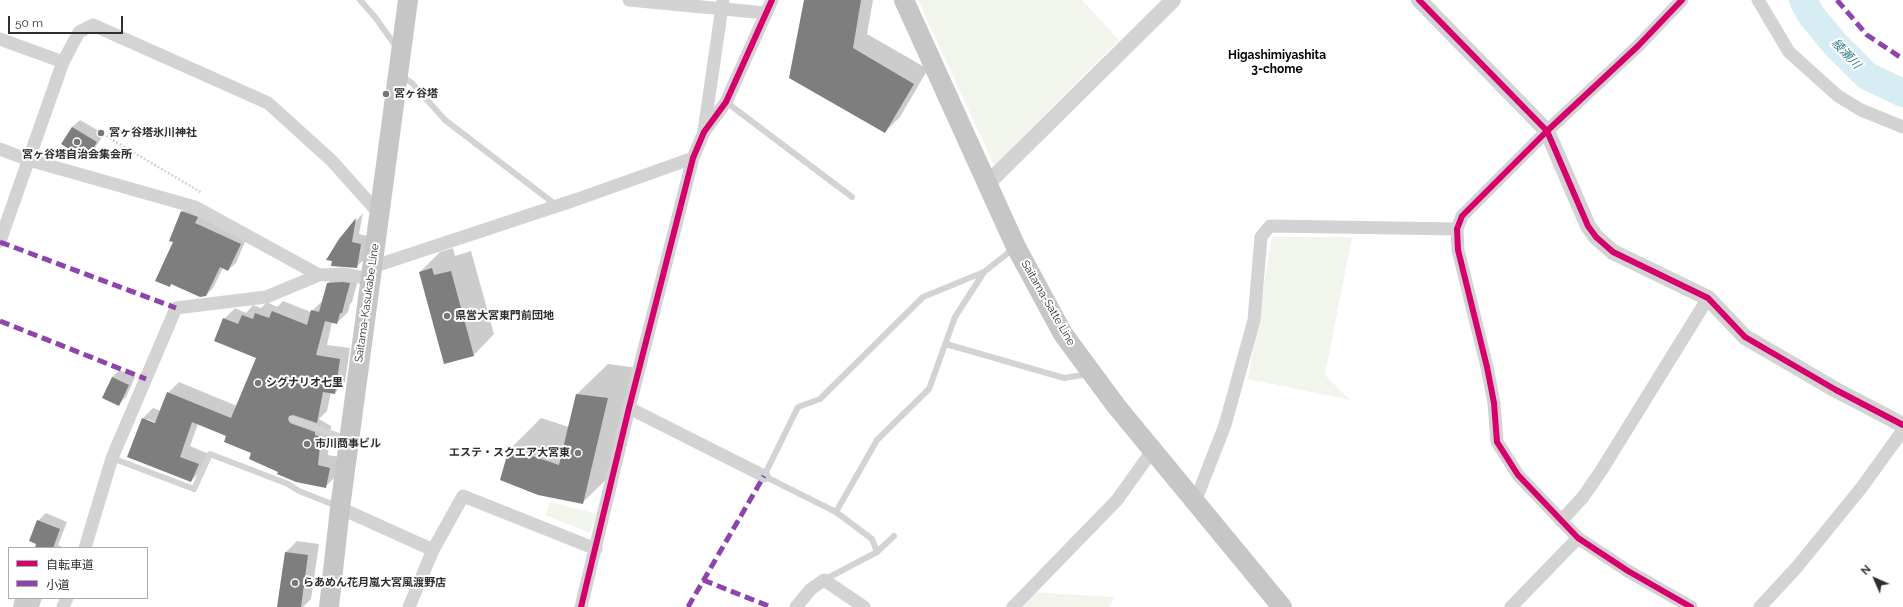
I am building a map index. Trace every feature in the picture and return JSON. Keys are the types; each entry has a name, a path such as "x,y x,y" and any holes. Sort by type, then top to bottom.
{"main road":[{"name":"Saitama-Kasukabe Line","path":"329,607 340,508 408,0"},
{"name":"Saitama-Satte Line","path":"904,0 1016,247 1063,334 1091,374 1152,451 1282,607"}],"street":[{"path":"629,0 723,4 766,13"},
{"path":"581,607 629,408 693,158 704,132 726,102 772,0"},
{"path":"987,184 1173,0"},
{"path":"1419,0 1547,131 1588,226 1596,238 1613,252 1708,298 1746,337 1836,390 1903,425"},
{"path":"1682,0 1638,46 1547,131 1462,216 1457,229 1458,250 1494,403 1497,442 1518,475 1578,538 1628,571 1691,607"},
{"path":"1758,0 1790,52 1838,96 1861,110 1903,127"},
{"path":"704,132 723,4"},
{"path":"0,240 63,62 79,32 93,25 268,103 331,160 375,209 380,209"},
{"path":"0,39 63,62"},
{"path":"0,149 28,160 195,207 319,275"},
{"path":"85,547 112,458 176,308 266,297 319,275 371,273 693,158"},
{"path":"1195,502 1225,425 1254,320 1261,237 1270,226 1457,229"},
{"path":"1561,521 1583,497 1601,471 1708,298"},
{"path":"629,408 764,476"},
{"path":"1760,607 1797,567 1852,499 1903,430"},
{"path":"1013,607 1117,500 1152,451"},
{"path":"409,607 433,550 463,496 596,549"},
{"path":"340,508 433,550"},
{"path":"1511,607 1578,538"},
{"path":"796,607 811,589 824,580 864,607"}],"lane":[{"path":"360,0 376,17 400,52"},
{"path":"398,75 406,78 412,83 446,120 557,206"},
{"path":"726,102 852,197"},
{"path":"877,552 872,539 836,512 764,476 798,407 820,399 923,297 984,272 1016,247"},
{"path":"836,512 877,440 929,389 955,317 984,272"},
{"path":"946,344 1064,378 1091,374"},
{"path":"292,419 349,440"},
{"path":"112,458 194,489 210,454 288,484 298,491 340,508"},
{"path":"824,580 877,552 894,536"}],"shaded area":[{"path":"918,0 1082,0 1119,40 994,165"},
{"path":"1272,237 1352,237 1325,375 1350,400 1248,379"},
{"path":"550,502 597,514 590,533 545,515"},
{"path":"1034,592 1114,597 1109,607 1023,607"}],"building":[{"path":"804,0 861,0 853,48 914,84 885,133 789,78"},
{"path":"72,127 97,142 86,160 61,144"},
{"path":"181,211 198,217 195,223 241,244 228,271 220,267 206,296 200,297 171,284 170,287 155,281 173,242 169,241"},
{"path":"356,218 352,242 361,244 357,268 331,266 332,261 326,260 339,239"},
{"name":"県営大宮東門前団地","path":"432,268 434,275 451,271 474,356 444,364 419,272"},
{"path":"327,283 350,283 342,313 340,313 337,324 325,321 316,355 340,359 335,394 323,392 317,423 293,415 289,416 288,419 290,423 315,432 315,435 321,437 318,465 330,468 326,488 296,482 277,474 278,472 249,459 251,453 224,442 226,436 192,422 180,457 199,464 191,482 127,457 142,418 155,423 167,392 231,418 256,358 214,341 223,318 238,324 242,315 253,319 255,313 269,318 272,311 307,325 311,310 319,312"},
{"path":"112,377 129,385 119,406 102,398"},
{"name":"エステ・スクエア大宮東","path":"576,394 608,398 583,504 538,495 500,480 509,448 559,465"},
{"path":"37,520 60,529 53,547 35,547 36,544 29,541"},
{"path":"285,552 308,555 301,607 277,607"}],"waterway":[{"name":"綾瀬川","path":"1803,0 1811,15 1835,44 1867,76 1903,93"}],"marked path":[{"path":"1837,0 1867,35 1903,59"},
{"path":"0,242 176,308"},
{"path":"0,321 146,379"},
{"path":"688,607 764,476"},
{"path":"703,580 771,607"}],"cycle path":[{"path":"581,607 629,408 693,158 704,132 726,102 772,0"},
{"path":"1419,0 1547,131 1588,226 1596,237 1613,252 1708,298 1745,337 1836,390 1903,425"},
{"path":"1682,0 1638,46 1547,131 1462,216 1457,229 1458,250 1487,367 1494,403 1497,442 1518,475 1578,538 1628,571 1691,607"}],"place":[{"name":"宮ヶ谷塔","path":"386,94"},
{"name":"宮ヶ谷塔氷川神社","path":"101,133"},
{"name":"宮ヶ谷塔自治会集会所","path":"77,142"},
{"name":"県営大宮東門前団地","path":"447,316"},
{"name":"シグナリオ七里","path":"258,383"},
{"name":"市川商事ビル","path":"307,444"},
{"name":"エステ・スクエア大宮東","path":"578,453"},
{"name":"らあめん花月嵐大宮風渡野店","path":"295,583"}],"district":[{"name":"Higashimiyashita 3-chome","path":"1277,62"}]}
